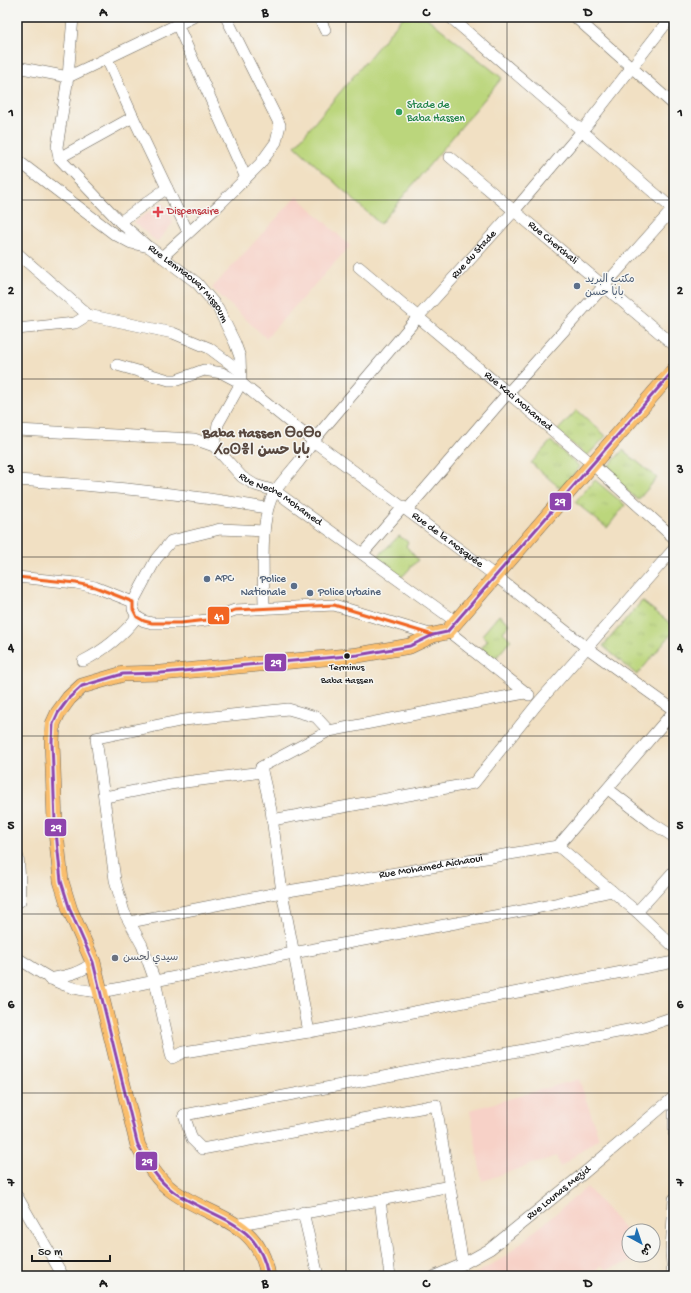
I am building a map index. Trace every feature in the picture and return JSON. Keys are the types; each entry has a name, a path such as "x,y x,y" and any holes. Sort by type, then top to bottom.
{"main road":[{"path":"268,1276 267,1267 257,1244 246,1232 234,1224 175,1193 161,1181 149,1167 138,1146 93,962 70,910 61,881 55,822 52,742 54,724 58,713 69,698 82,686 123,674 358,655 410,646 452,626 497,576 674,370"}],"street":[{"path":"74,17 68,77 57,147 59,158 120,222 149,248"},
{"path":"17,67 68,77 193,17"},
{"path":"162,257 246,178 276,142 280,125 226,17"},
{"path":"319,17 325,30"},
{"path":"363,553 405,508 505,391 604,287 674,209 450,17"},
{"path":"575,17 674,104"},
{"name":"Rue du Stade","path":"266,508 275,491 306,456 313,441 418,317 514,211 582,131 631,66 672,17"},
{"path":"177,24 246,178"},
{"path":"107,59 166,188 188,232"},
{"path":"59,158 133,117"},
{"name":"Rue Cherchali","path":"450,157 674,345"},
{"name":"Rue Lemnaouar Missoum","path":"17,160 66,200 114,234 131,243 149,248 197,283 218,308 235,343 240,357 241,383"},
{"path":"120,222 166,188"},
{"path":"17,253 88,315 173,333 209,348 240,371"},
{"name":"Rue Kaci Mohamed","path":"358,267 592,464 674,538"},
{"path":"17,329 75,323 88,315"},
{"name":"Rue de la Mosquée","path":"117,365 169,380 177,380 204,370 222,373 241,383 313,441 497,576 586,647 674,711"},
{"path":"214,446 218,424 241,383"},
{"name":"Rue Neche Mohamed","path":"17,430 194,439 214,446 242,477 255,485 275,491 363,553 452,626 538,703"},
{"path":"17,480 143,490 217,499 266,508 264,531 264,608"},
{"path":"264,531 220,529 171,541 156,559 133,602 133,609 137,617 144,621 181,623 207,620 235,610 264,608 296,609 334,605 433,635"},
{"path":"272,820 474,782 586,647 674,549"},
{"path":"17,578 76,583 95,587 133,602"},
{"path":"83,660 99,653 124,634 137,617"},
{"path":"309,1032 293,953 282,892 272,820 261,767 329,731 525,692"},
{"path":"329,731 316,717 288,709 184,720 96,738 115,880 124,912 142,945 155,981 172,1058 184,1052 309,1032 674,962"},
{"path":"674,711 558,846 637,912 674,947"},
{"path":"105,797 170,784 262,772"},
{"path":"608,789 652,823 674,837"},
{"name":"Rue Mohamed Aichaoui","path":"130,922 282,892 558,846"},
{"path":"17,854 20,863 18,882 20,901 17,902"},
{"path":"637,912 674,871"},
{"path":"17,958 49,979 67,988 86,992 101,992 293,953 510,914 612,891"},
{"path":"49,979 66,976 87,968 93,962"},
{"path":"463,1264 436,1105 202,1149 192,1139 184,1114 644,1027 674,1017"},
{"path":"674,1097 674,1132"},
{"name":"Rue Lounas Mezid","path":"436,1276 463,1264 490,1249 674,1097"},
{"path":"234,1224 380,1200 450,1186"},
{"path":"17,1196 63,1276"},
{"path":"673,1276 674,1199"},
{"path":"380,1200 390,1276"},
{"path":"303,1212 318,1276"}],"shaded area":[{"path":"297,196 350,246 266,338 212,288"},
{"name":"Dispensaire","path":"163,202 173,223 157,242 134,222"},
{"path":"579,1079 599,1138 560,1167 556,1156 482,1181 470,1110"},
{"path":"587,1187 621,1225 621,1263 626,1263 606,1270 601,1265 595,1271 599,1276 472,1276 503,1258"}],"green space":[{"name":"Stade de Baba Hassen","path":"403,17 426,17 502,78 380,224 295,146"},
{"path":"577,410 606,436 587,456 557,431"},
{"path":"551,441 580,467 561,489 531,463"},
{"path":"623,450 657,478 638,500 604,471"},
{"path":"595,480 625,505 607,528 575,502"},
{"path":"399,536 408,542 406,546 418,560 401,578 375,559"},
{"path":"642,601 674,626 674,631 637,675 603,646"},
{"path":"499,615 510,624 503,632 511,640 495,659 481,648 488,640 482,635"}],"transit line":[{"name":"29","path":"268,1276 263,1257 255,1243 245,1232 232,1223 174,1192 153,1171 138,1146 93,962 70,910 61,881 55,822 52,742 53,724 58,713 69,698 82,686 123,674 161,673 358,655 410,646 433,635 447,632 674,370"},
{"name":"41","path":"17,577 76,583 95,587 133,602 133,609 137,617 152,623 181,623 207,620 235,610 334,605 433,635"}],"place":[{"name":"Stade de Baba Hassen","path":"399,112"},
{"name":"Dispensaire","path":"158,212"},
{"name":"مكتب البريد بابا حسن","path":"577,286"},
{"name":"APC","path":"207,579"},
{"name":"Police Nationale","path":"294,586"},
{"name":"Police urbaine","path":"310,593"},
{"name":"Terminus Baba Hassen","path":"347,656"},
{"name":"سيدي لحسن","path":"115,958"}],"district":[{"name":"Baba Hassen ⴱⴰⴱⴰ ⵃⴰⵙⴻⵏ بابا حسن","path":"262,442"}]}
